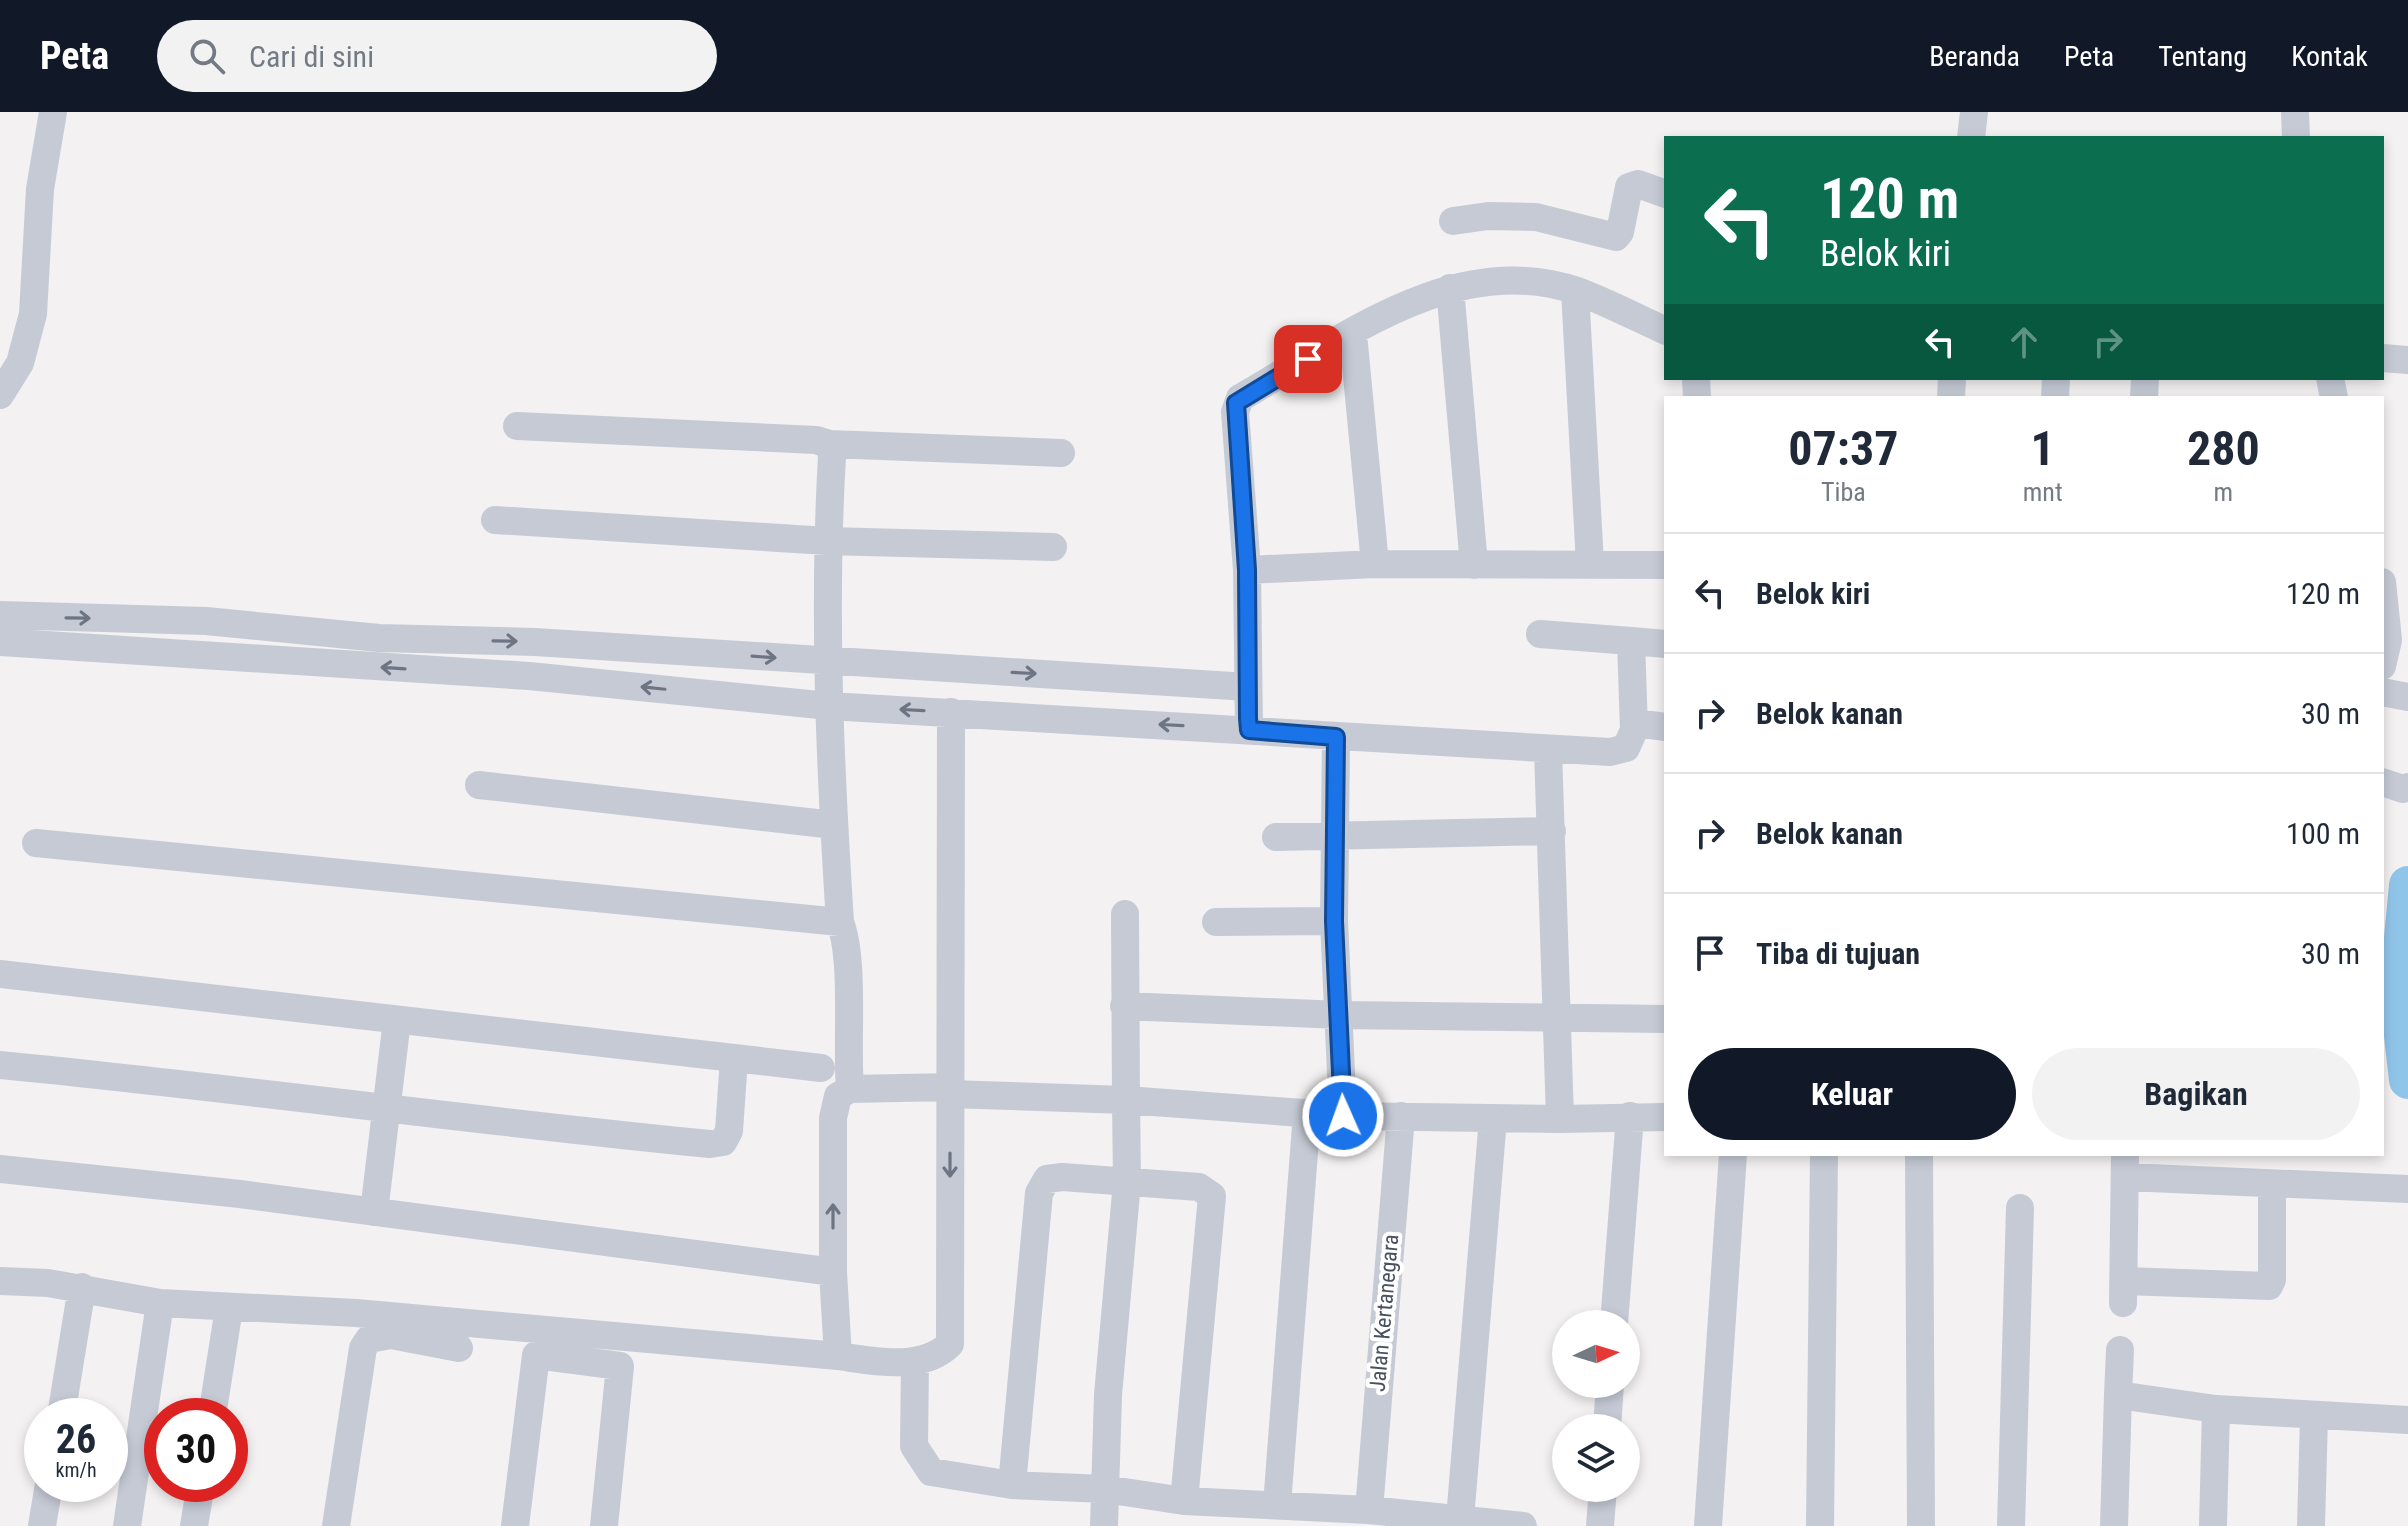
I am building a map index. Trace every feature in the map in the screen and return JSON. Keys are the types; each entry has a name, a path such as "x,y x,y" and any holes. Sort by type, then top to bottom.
{"street":[{"path":"8,374 33,314 40,189 53,112"},
{"path":"1971,136 1974,112"},
{"path":"2295,112 2296,136"},
{"path":"1453,221 1488,216 1536,217 1616,237 1632,185 1664,193"},
{"path":"1249,730 1247,570 1236,403 1403,306 1450,288 1484,281 1575,291 1664,330"},
{"path":"1450,288 1474,565"},
{"path":"1575,291 1590,564"},
{"path":"1353,334 1375,564"},
{"path":"2384,358 2408,360"},
{"path":"517,426 816,440 829,444 1061,453"},
{"path":"829,444 832,456 827,541 826,661 840,922 847,955 846,1043 850,1089"},
{"path":"495,520 827,541 1053,547"},
{"path":"1247,570 1375,564 1664,565"},
{"path":"2384,598 2390,648"},
{"path":"0,615 206,621 379,638 535,642 1248,687"},
{"path":"1540,634 1664,644"},
{"path":"0,642 529,676 829,706 1548,750 1618,751 1632,741 1635,723 1631,641"},
{"path":"2384,692 2408,697"},
{"path":"0,1281 82,1287 160,1303 356,1313 915,1362 939,1355 950,1344 951,712"},
{"path":"1635,723 1664,727"},
{"path":"1336,737 1334,921 1343,1116"},
{"path":"1548,750 1554,1020 1560,1119"},
{"path":"2384,783 2403,789 2408,787"},
{"path":"479,785 834,825"},
{"path":"1276,837 1552,831"},
{"path":"36,843 840,922"},
{"path":"1104,1526 1108,1395 1127,1182 1125,914"},
{"path":"1216,922 1334,921"},
{"path":"0,974 821,1068"},
{"path":"1124,1006 1340,1015 1664,1019"},
{"path":"374,1212 397,1020"},
{"path":"0,1065 385,1106 543,1128 710,1144 723,1142 729,1131 734,1058"},
{"path":"838,1356 833,1272 833,1118 838,1096 850,1089 950,1090 1343,1116 1664,1117"},
{"path":"1277,1505 1307,1113"},
{"name":"Jalan Kertanegara","path":"1369,1510 1401,1116"},
{"path":"1615,1310 1630,1116"},
{"path":"1460,1519 1493,1118"},
{"path":"1708,1526 1733,1156"},
{"path":"1820,1526 1824,1156"},
{"path":"1919,1156 1921,1526"},
{"path":"2272,1185 2269,1286 2123,1292 2125,1166 2272,1185 2405,1189"},
{"path":"0,1169 374,1212 833,1272"},
{"path":"1012,1485 1039,1193 1047,1179 1062,1177 1199,1187 1212,1196 1184,1501"},
{"path":"2011,1526 2020,1208"},
{"path":"64,1398 82,1287"},
{"path":"127,1526 160,1303"},
{"path":"215,1398 229,1308"},
{"path":"336,1526 363,1348 369,1339 391,1335 459,1348"},
{"path":"2114,1526 2120,1350"},
{"path":"515,1526 536,1355 620,1366 604,1526"},
{"path":"915,1362 914,1446 931,1472 1012,1485 1105,1489 1184,1501 1369,1510 1523,1526"},
{"path":"2118,1395 2216,1409 2408,1420"},
{"path":"2213,1526 2216,1409"},
{"path":"2311,1526 2314,1416"},
{"path":"42,1526 46,1502"},
{"path":"194,1526 198,1502"},
{"path":"1600,1526 1602,1502"}],"waterway":[{"path":"2408,885 2398,991 2408,1080"}],"route":[{"path":"1308,359 1236,403 1247,570 1248,718 1249,730 1336,737 1334,921 1343,1116"}]}
